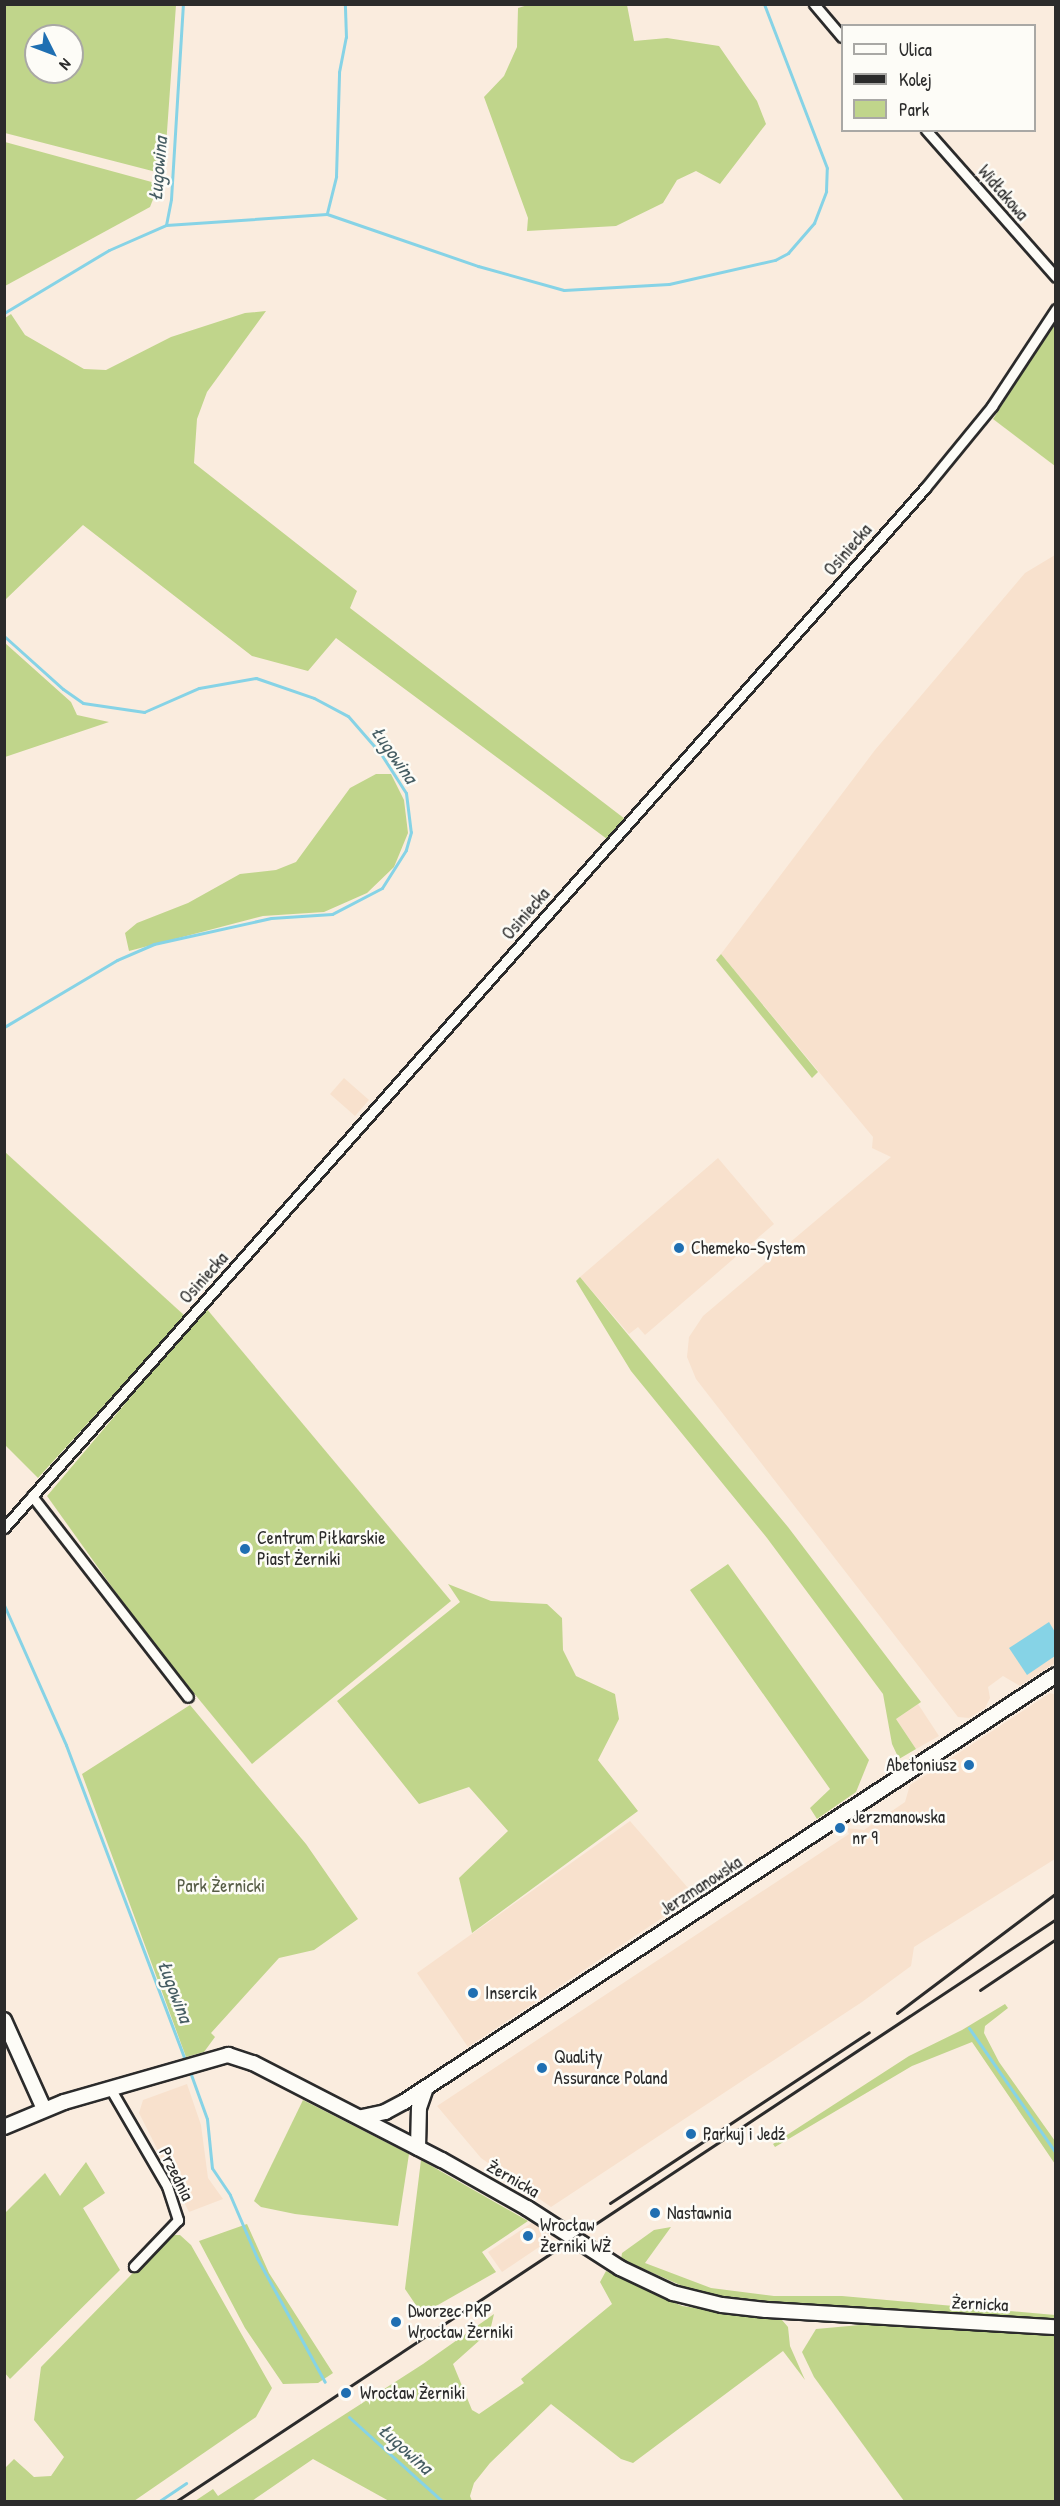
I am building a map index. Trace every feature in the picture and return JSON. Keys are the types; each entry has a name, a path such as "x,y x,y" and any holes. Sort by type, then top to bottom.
{"street":[{"path":"814,4 841,35"},
{"name":"Widłakowa","path":"928,132 1056,277"},
{"name":"Osiniecka","path":"4,1528 925,488 992,406 1056,309"},
{"path":"32,1496 188,1697"},
{"name":"Jerzmanowska","path":"362,2117 396,2108 1056,1675"},
{"path":"4,2020 44,2109"},
{"name":"Żernicka","path":"4,2127 44,2109 196,2062 223,2055 239,2058 362,2117 527,2208 625,2271 693,2299 784,2311 1056,2326"},
{"name":"Przednia","path":"110,2088 167,2186 178,2220 134,2266"},
{"path":"418,2148 419,2108 426,2088"}],"shaded area":[{"path":"1055,555 1055,1663 1020,1686 1003,1676 988,1687 990,1698 985,1708 969,1718 958,1717 696,1379 687,1357 689,1337 703,1316 891,1157 872,1148 873,1137 721,954 875,750 1025,573"},
{"path":"344,1078 369,1100 355,1116 330,1094"},
{"name":"Chemeko-System","path":"718,1158 774,1224 645,1335 638,1327 629,1334 580,1277"},
{"path":"1050,1693 1056,1695 1055,1859 914,1947 911,1966 862,2002 551,2207 481,2158 437,2106 849,1834 846,1828 864,1830 905,1802 910,1785 932,1771 937,1773 942,1764"},
{"path":"918,1704 939,1736 916,1749 896,1719"},
{"path":"630,1821 695,1896 468,2047 417,1973"},
{"path":"187,2084 201,2125 208,2178 223,2199 189,2212 139,2113 143,2100"},
{"path":"533,2222 546,2231 545,2243 502,2272 488,2252"}],"green space":[{"path":"531,4 627,5 634,41 667,38 719,46 757,101 766,124 720,184 696,171 677,180 663,203 616,226 527,231 528,218 484,97 504,76 517,47 518,8"},
{"path":"4,5 176,5 164,174 5,133"},
{"path":"4,142 159,184 150,207 5,286"},
{"path":"266,311 207,392 197,419 194,463 357,591 350,608 625,819 607,839 336,638 308,671 252,656 83,525 5,600 5,318 11,314 25,335 84,369 106,370 171,337 245,313"},
{"path":"1055,322 1056,466 993,419"},
{"path":"5,643 71,702 77,715 109,722 5,757"},
{"path":"376,774 391,774 404,800 408,833 394,867 367,893 324,912 263,916 129,951 125,933 137,923 188,903 240,874 276,870 296,862 350,788"},
{"path":"721,954 818,1072 812,1078 716,960"},
{"path":"5,1152 185,1316 38,1478 5,1445"},
{"path":"580,1277 788,1527 921,1702 896,1719 916,1749 899,1759 892,1744 883,1694 767,1538 631,1371 576,1281"},
{"name":"Centrum Piłkarskie Piast Żerniki","path":"206,1308 451,1601 252,1764 147,1636 47,1496"},
{"path":"728,1564 869,1760 856,1792 817,1819 810,1808 830,1789 690,1590"},
{"path":"448,1584 491,1601 547,1604 562,1618 563,1650 576,1676 615,1694 619,1719 598,1760 638,1811 472,1933 459,1878 508,1831 469,1787 419,1804 337,1701 460,1602"},
{"name":"Park Żernicki","path":"190,1705 306,1844 358,1919 314,1950 279,1958 211,2033 215,2037 204,2052 186,2057 82,1774"},
{"path":"1005,2004 1008,2008 985,2026 984,2033 999,2062 1055,2141 1055,2164 972,2042 912,2066 775,2147 773,2144 909,2056 962,2030"},
{"path":"303,2100 409,2154 398,2226 295,2214 261,2207 254,2201"},
{"path":"421,2160 528,2221 482,2252 496,2272 422,2314 405,2289"},
{"path":"86,2162 105,2193 83,2208 120,2270 10,2379 4,2372 5,2213 45,2173 60,2196"},
{"path":"247,2224 269,2273 333,2373 318,2383 283,2384 245,2328 199,2241"},
{"path":"671,2227 645,2263 711,2288 774,2296 842,2296 1055,2315 1055,2321 739,2302 690,2292 687,2288 621,2259 622,2253 654,2230"},
{"path":"170,2235 180,2235 191,2245 272,2388 256,2417 134,2501 5,2501 4,2469 14,2459 34,2477 51,2476 64,2457 34,2420 41,2367"},
{"path":"606,2271 682,2306 782,2320 788,2327 790,2346 805,2380 783,2351 633,2463 621,2459 551,2404 490,2463 474,2483 470,2496 472,2501 389,2501 313,2459 252,2501 195,2501 213,2489 218,2496 423,2364 494,2314 490,2331 453,2364 472,2410 479,2414 524,2383 521,2379 612,2304 600,2282"},
{"path":"882,2323 1055,2333 1055,2501 904,2501 814,2377 802,2352 816,2329"}],"water":[{"path":"1049,1622 1055,1632 1055,1656 1027,1675 1009,1648"}],"waterway":[{"name":"Ługowina","path":"4,313 109,250 166,225 171,199 183,4"},
{"path":"327,213 336,176 339,72 346,37 345,4"},
{"path":"166,225 327,214 478,266 564,290 669,284 775,260 788,253 814,223 826,191 827,168 764,4"},
{"name":"Ługowina","path":"4,636 63,689 83,703 144,712 199,688 256,678 314,698 348,716 381,754 406,793 411,832 406,850 382,888 332,914 271,918 154,944 117,960 4,1027"},
{"name":"Ługowina","path":"4,1605 66,1745 186,2063"},
{"path":"969,2028 1056,2153"},
{"name":"Ługowina","path":"189,2069 207,2119 212,2168 230,2195 257,2258 325,2382"},
{"name":"Ługowina","path":"349,2417 443,2502"},
{"path":"158,2502 186,2483"}],"railway":[{"path":"897,2013 1056,1893"},
{"path":"175,2502 1056,1919"},
{"path":"980,1990 1056,1939"},
{"path":"610,2203 869,2032"}],"place":[{"name":"Chemeko-System","path":"679,1248"},
{"name":"Centrum Piłkarskie Piast Żerniki","path":"245,1549"},
{"name":"Abetoniusz","path":"969,1765"},
{"name":"Jerzmanowska nr 9","path":"840,1828"},
{"name":"Insercik","path":"473,1993"},
{"name":"Quality Assurance Poland","path":"542,2068"},
{"name":"Parkuj i Jedź","path":"691,2134"},
{"name":"Nastawnia","path":"655,2213"},
{"name":"Wrocław Żerniki WŻ","path":"528,2236"},
{"name":"Dworzec PKP Wrocław Żerniki","path":"396,2322"},
{"name":"Wrocław Żerniki","path":"346,2393"}]}
